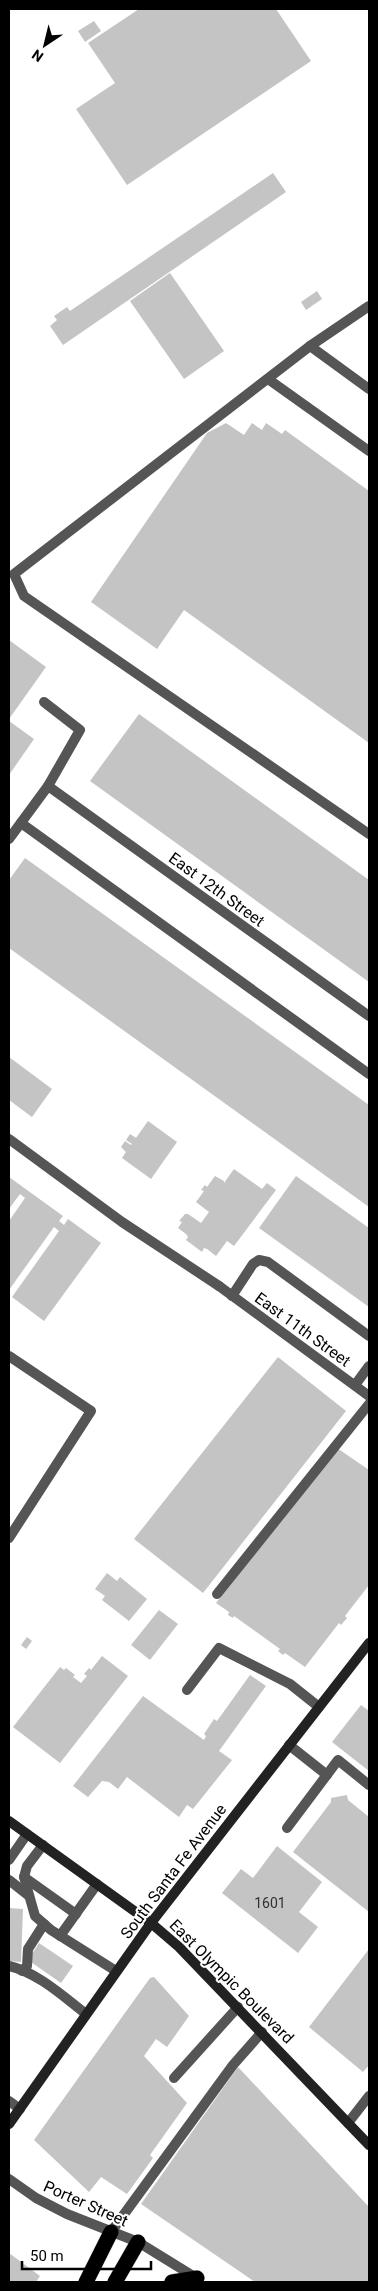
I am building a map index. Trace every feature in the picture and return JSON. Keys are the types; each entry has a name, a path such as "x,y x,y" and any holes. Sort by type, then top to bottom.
{"highway":[{"path":"86,2282 111,2232"},
{"path":"115,2282 138,2242"},
{"path":"172,2282 200,2280"}],"main road":[{"name":"South Santa Fe Avenue","path":"9,2124 151,1923 369,1643"},
{"name":"East Olympic Boulevard","path":"9,1821 151,1923 179,1947 369,2145"}],"street":[{"path":"369,306 310,346 14,574 24,596 369,834"},
{"path":"310,346 369,389"},
{"path":"268,379 369,451"},
{"path":"9,839 48,786 80,730 44,702"},
{"name":"East 12th Street","path":"48,786 369,1016"},
{"path":"21,823 369,1074"},
{"name":"East 11th Street","path":"9,1139 125,1224 219,1286 369,1396"},
{"path":"232,1296 253,1264 259,1260 268,1262 369,1336"},
{"path":"9,1356 90,1411 9,1538"},
{"path":"355,1385 369,1366"},
{"path":"217,1594 369,1404"},
{"path":"187,1690 220,1648 290,1684 319,1707"},
{"path":"289,1745 327,1775"},
{"path":"287,1828 338,1760 369,1784"},
{"path":"9,1860 27,1834"},
{"path":"42,1845 27,1866 24,1877 35,1916 60,1936 116,1971"},
{"path":"24,1877 76,1914"},
{"path":"9,1880 28,1895"},
{"path":"60,1936 97,1884"},
{"path":"22,1971 27,1966 28,1949 44,1924"},
{"path":"9,1966 22,1971 86,2014"},
{"path":"174,2078 238,2007"},
{"path":"111,2232 233,2064 262,2032"},
{"path":"348,2123 369,2096"},
{"path":"9,2101 20,2109"},
{"name":"Porter Street","path":"9,2179 36,2198 111,2232 138,2242 200,2280"}],"building":[{"path":"139,9 276,9 311,61 127,185 76,109 115,83 88,43"},
{"path":"94,21 101,31 85,42 78,31"},
{"path":"273,173 286,192 63,345 50,326 57,320 54,316 67,307 70,311"},
{"path":"170,273 224,351 184,379 130,301"},
{"path":"317,291 322,299 306,310 301,302"},
{"path":"226,423 244,435 252,423 262,430 266,423 282,434 285,430 369,491 369,743 184,610 157,649 91,602 207,433"},
{"path":"9,640 46,667 9,719"},
{"path":"139,714 369,880 369,982 90,781"},
{"path":"9,721 34,739 9,775"},
{"path":"25,858 369,1105 369,1207 9,948 9,880"},
{"path":"9,1057 52,1089 32,1117 9,1100"},
{"path":"148,1121 177,1142 151,1179 122,1158 126,1152 121,1147 125,1141 131,1145 126,1140 130,1134 136,1138"},
{"path":"234,1169 262,1189 267,1183 276,1190 234,1246 227,1241 216,1256 204,1248 202,1252 186,1240 188,1237 186,1234 178,1228 182,1222 179,1221 185,1214 188,1214 201,1223 209,1212 196,1202 204,1191 201,1190 205,1185 207,1187 215,1176 224,1181 224,1183"},
{"path":"296,1176 369,1228 369,1307 259,1228"},
{"path":"9,1177 63,1216 59,1221 64,1225 68,1219 101,1243 44,1321 12,1297 59,1231 54,1227 9,1290 9,1221 25,1198 20,1194 9,1209"},
{"path":"278,1357 346,1411 203,1593 134,1539"},
{"path":"337,1448 369,1470 369,1585 345,1616 347,1618 341,1625 339,1623 305,1667 285,1653 283,1655 278,1651 280,1649 234,1616 233,1618 228,1615 229,1612 216,1603"},
{"path":"107,1573 117,1581 120,1577 147,1599 129,1621 102,1600 105,1596 95,1589"},
{"path":"159,1610 178,1624 150,1660 131,1645"},
{"path":"27,1637 32,1641 26,1649 21,1645"},
{"path":"102,1656 128,1676 60,1763 13,1727 60,1667 64,1670 66,1668 81,1683 87,1676 84,1674 89,1668 91,1670"},
{"path":"250,1675 266,1686 219,1751 232,1760 193,1809 187,1805 179,1817 127,1777 118,1789 109,1782 102,1781 88,1797 73,1786 143,1696 204,1740 206,1736 204,1734 214,1719 217,1721"},
{"path":"361,1705 369,1711 369,1771 332,1742"},
{"path":"347,1795 348,1800 369,1817 369,1912 293,1852 331,1802 331,1798"},
{"path":"277,1846 322,1882 299,1912 318,1927 298,1953 222,1893 241,1869 253,1878"},
{"path":"9,1908 23,1909 21,1962 9,1961"},
{"path":"39,1943 73,1966 61,1983 28,1960"},
{"path":"369,1949 369,2065 363,2072 309,2027"},
{"path":"154,1977 189,2016 167,2047 156,2039 144,2056 187,2103 150,2155 153,2158 127,2194 101,2177 89,2192 34,2140 150,1978"},
{"path":"238,2067 369,2207 369,2282 255,2282 141,2204"},
{"path":"9,2253 40,2276 36,2282 9,2282"}]}
